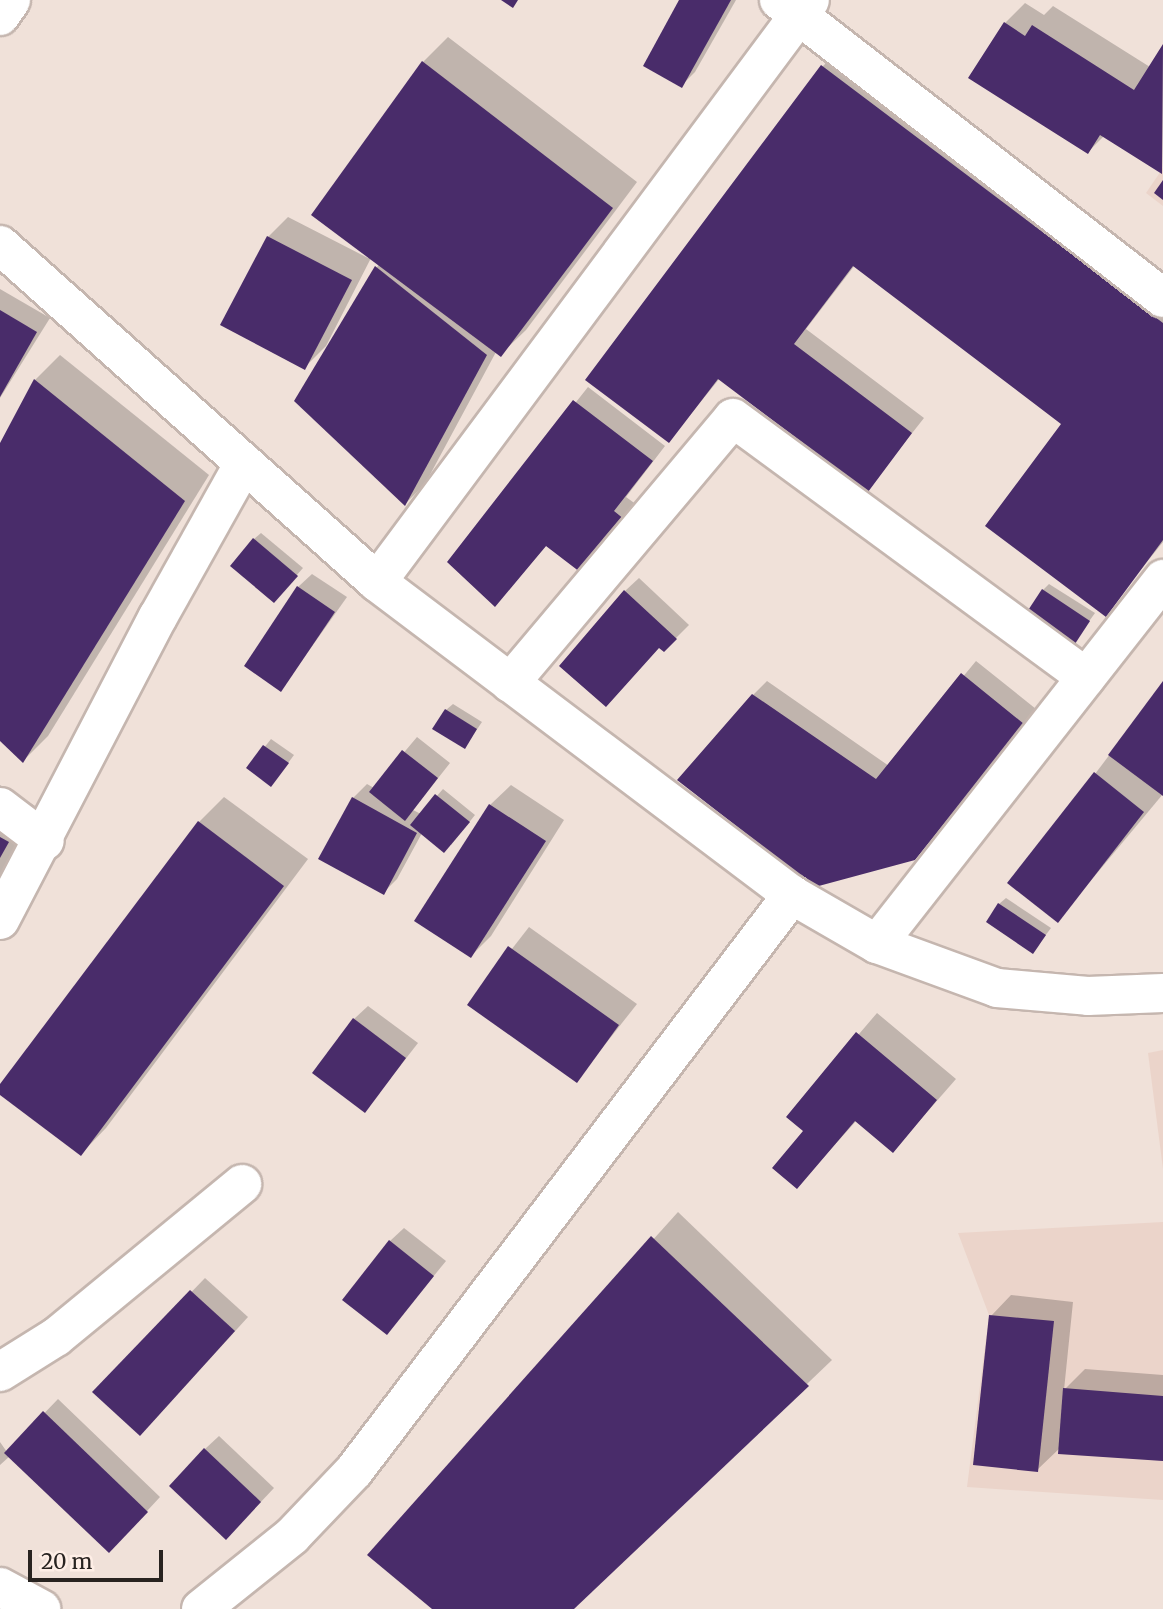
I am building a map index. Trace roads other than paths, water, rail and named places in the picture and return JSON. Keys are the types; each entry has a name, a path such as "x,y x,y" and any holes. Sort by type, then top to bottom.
{"street":[{"path":"0,16 11,0"},
{"path":"377,582 796,5 1163,298"},
{"path":"0,245 377,582 792,895 877,944 998,988 1088,996 1163,993"},
{"path":"510,683 733,418 1086,677"},
{"path":"0,920 45,841 158,617 244,463"},
{"path":"877,944 1163,579"},
{"path":"0,807 45,841"},
{"path":"201,1609 292,1536 354,1471 792,895"},
{"path":"0,1372 56,1337 242,1184"},
{"path":"0,1587 41,1609"}]}
